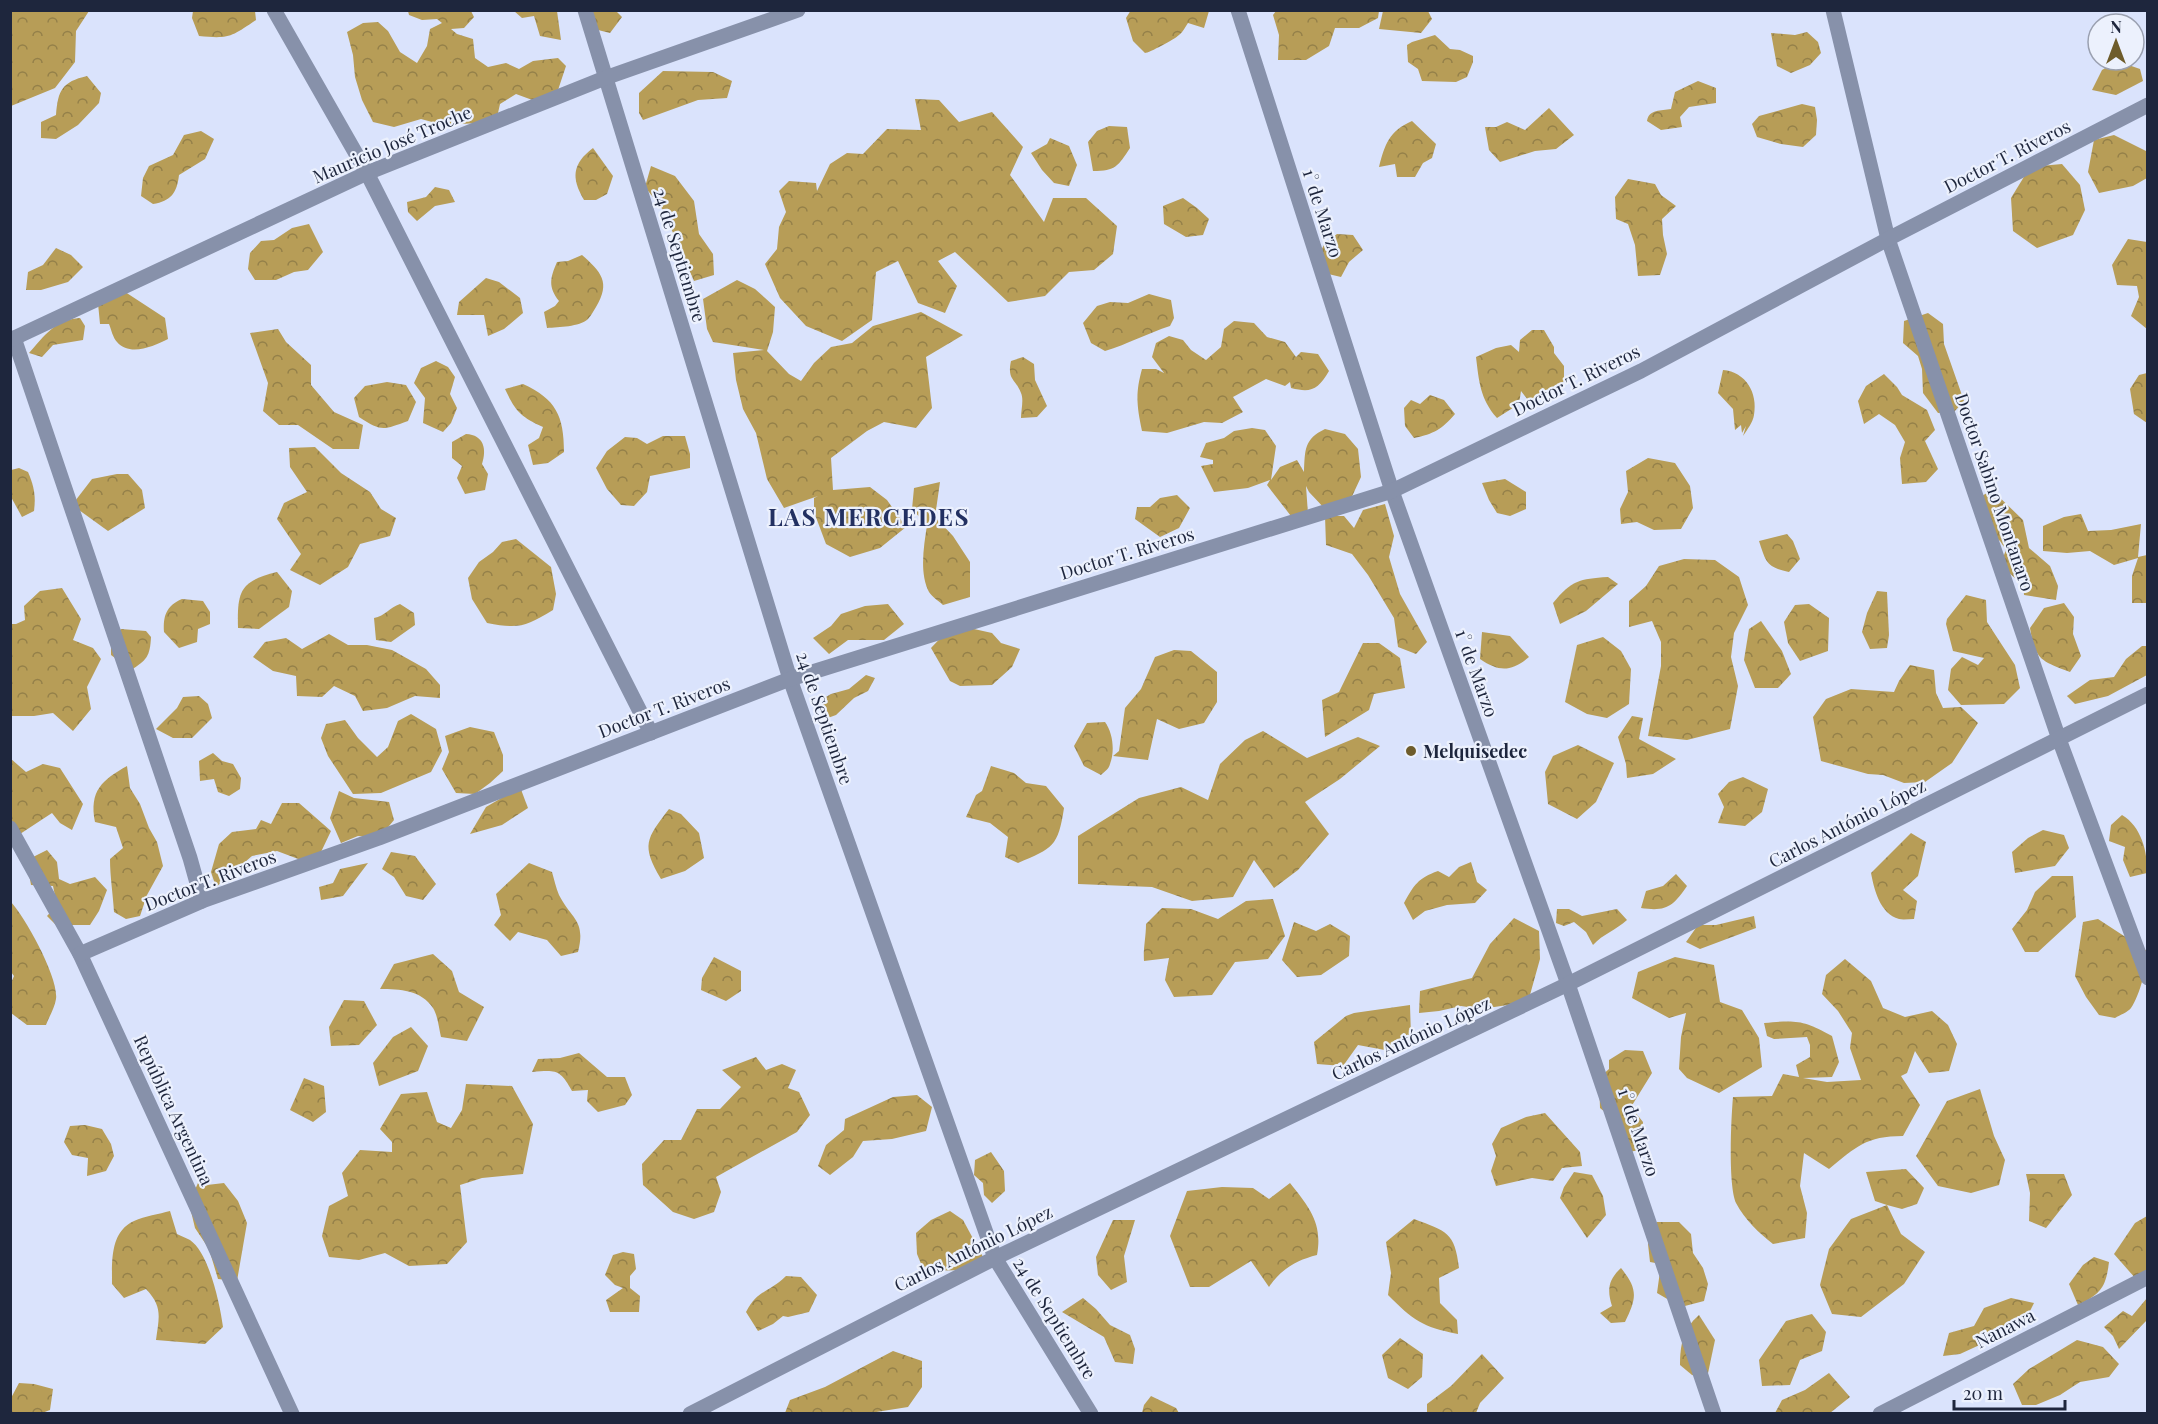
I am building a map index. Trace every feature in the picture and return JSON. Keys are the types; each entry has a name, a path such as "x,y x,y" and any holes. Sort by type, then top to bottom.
{"street":[{"path":"273,10 367,173 651,733"},
{"name":"24 de Septiembre","path":"585,10 790,679 995,1258 1091,1413"},
{"name":"Mauricio José Troche","path":"12,339 367,173 604,78 798,10"},
{"name":"1° de Marzo","path":"1238,10 1392,491 1568,984 1714,1413"},
{"name":"Doctor Sabino Montanaro","path":"1833,10 1888,239 2059,739 2148,978"},
{"name":"Doctor T. Riveros","path":"80,954 202,902 379,838 790,679 1392,491 1641,370 2148,105"},
{"path":"12,339 190,858 202,902"},
{"name":"Carlos António López","path":"690,1413 995,1258 1568,984 2148,694"},
{"name":"República Argentina","path":"10,828 80,954 292,1413"},
{"name":"Nanawa","path":"1880,1413 2148,1277"}],"green space":[{"path":"11,10 89,11 76,31 75,62 55,88 11,106"},
{"path":"1131,10 1209,11 1204,28 1188,23 1177,37 1145,53 1133,41 1126,18"},
{"path":"1379,10 1378,18 1359,28 1335,28 1329,46 1306,60 1278,60 1279,35 1273,15 1276,11"},
{"path":"193,11 255,11 256,20 224,37 199,36 192,18"},
{"path":"408,11 471,11 474,17 464,28 451,29 457,34 473,39 475,58 488,67 506,63 519,69 533,61 558,58 566,66 558,90 535,101 516,94 500,104 496,122 443,125 421,119 394,127 373,122 362,100 355,77 353,55 347,32 363,23 378,22 388,31 400,52 417,63 427,46 430,29 442,23 437,19 422,20 409,15"},
{"path":"514,11 557,11 561,40 540,36 534,16 522,18"},
{"path":"591,11 616,11 622,17 610,33 590,28"},
{"path":"1383,11 1428,11 1432,19 1421,33 1379,29"},
{"path":"1807,32 1818,42 1821,53 1810,65 1791,73 1777,66 1771,33 1795,35"},
{"path":"1435,35 1450,49 1460,50 1473,56 1467,77 1456,82 1422,81 1418,69 1408,62 1407,45"},
{"path":"663,71 713,72 732,81 727,98 698,100 643,120 639,113 639,93"},
{"path":"2101,72 2141,72 2143,81 2116,95 2092,90"},
{"path":"87,76 101,93 99,103 78,125 56,139 41,138 41,122 56,115 58,99 63,88 72,81"},
{"path":"1698,81 1716,88 1716,103 1689,107 1680,117 1682,127 1661,130 1647,121 1653,112 1671,109 1675,92"},
{"path":"915,99 939,100 959,122 992,112 1023,147 1010,175 1044,222 1053,198 1086,198 1117,226 1113,254 1094,270 1069,272 1045,296 1008,302 955,252 938,261 957,286 945,313 918,303 898,261 876,272 872,320 842,341 806,326 780,298 765,264 777,249 779,227 786,212 779,191 789,181 816,183 817,191 830,164 847,153 863,154 887,129 921,130"},
{"path":"1802,104 1815,107 1817,120 1816,135 1803,147 1757,137 1752,124 1759,116"},
{"path":"1549,108 1574,135 1556,149 1535,151 1500,162 1489,150 1485,127 1496,127 1507,122 1525,130"},
{"path":"1412,121 1436,144 1432,158 1423,163 1415,177 1397,177 1395,164 1379,167 1383,152 1393,134"},
{"path":"1109,126 1127,127 1130,148 1116,166 1107,170 1093,171 1088,142 1097,131"},
{"path":"201,131 214,139 205,159 179,175 177,187 172,195 164,201 153,204 141,196 143,178 149,166 173,155 184,135"},
{"path":"2114,135 2146,151 2147,178 2133,186 2099,193 2088,172 2094,140"},
{"path":"1050,138 1069,146 1077,165 1069,186 1054,183 1031,153 1047,144"},
{"path":"593,148 613,176 607,194 596,200 584,200 577,185 577,166"},
{"path":"2062,164 2080,185 2085,210 2073,235 2037,248 2013,231 2011,198 2030,167"},
{"path":"651,166 675,176 694,201 699,234 713,254 714,275 694,281 663,210 645,187"},
{"path":"1628,179 1655,184 1661,195 1676,206 1662,219 1667,254 1660,275 1638,276 1635,245 1628,224 1616,219 1615,197"},
{"path":"435,187 449,190 455,202 435,206 417,221 408,212 407,202 426,197"},
{"path":"1183,198 1209,219 1203,235 1186,237 1164,224 1163,206"},
{"path":"309,224 323,252 308,270 294,272 276,280 255,280 248,269 250,253 261,241 274,240 292,228"},
{"path":"1337,234 1353,235 1363,250 1349,262 1341,277 1324,273 1318,256 1325,243"},
{"path":"2128,239 2147,242 2147,329 2131,316 2139,297 2137,286 2117,285 2112,265"},
{"path":"56,248 71,255 83,267 68,282 41,290 26,290 28,272 43,265"},
{"path":"582,255 602,278 603,291 600,298 584,322 547,328 544,312 559,301 551,282 557,262 568,261"},
{"path":"486,278 499,282 520,298 523,313 504,329 488,336 484,315 457,315 459,302"},
{"path":"737,280 755,289 775,307 773,332 767,351 789,374 801,381 814,363 831,347 852,343 873,326 921,312 963,335 926,357 932,408 916,428 884,422 867,431 831,458 833,490 870,487 887,500 906,527 880,548 850,557 826,544 814,512 814,498 818,496 784,508 767,479 756,433 743,409 733,353 764,350 713,342 707,329 703,299"},
{"path":"116,286 165,318 168,339 142,349 128,349 117,342 109,324 100,324 97,293"},
{"path":"1149,294 1171,300 1174,318 1170,326 1105,351 1091,343 1083,323 1097,306 1110,302 1128,303"},
{"path":"1928,313 1943,324 1944,344 1964,401 1954,412 1938,413 1923,393 1922,369 1918,356 1903,343 1904,321"},
{"path":"80,318 85,326 83,340 53,345 42,357 29,353 57,325"},
{"path":"1234,321 1254,323 1267,337 1285,342 1296,357 1301,352 1318,354 1329,371 1317,386 1309,390 1291,388 1290,382 1285,386 1266,379 1233,397 1243,412 1222,423 1204,422 1167,433 1142,431 1138,386 1142,369 1156,369 1164,373 1152,357 1156,343 1169,336 1183,340 1191,350 1206,360 1221,347 1224,329"},
{"path":"278,329 286,342 311,365 311,385 334,412 363,425 359,449 333,449 298,425 279,425 263,411 268,383 250,333"},
{"path":"1532,330 1544,330 1554,347 1554,353 1564,366 1564,381 1552,391 1528,400 1521,391 1519,404 1497,418 1484,397 1479,382 1476,357 1496,348 1511,345 1519,352 1520,340"},
{"path":"1023,357 1034,364 1035,380 1047,406 1037,417 1021,418 1022,396 1011,376 1011,361"},
{"path":"436,361 448,367 455,377 450,394 457,408 451,423 443,432 423,423 425,398 414,383 421,368"},
{"path":"1723,370 1744,379 1752,392 1754,415 1743,436 1746,426 1742,433 1741,425 1735,430 1733,409 1718,393"},
{"path":"2148,373 2147,423 2134,414 2130,389 2139,375"},
{"path":"1884,374 1902,395 1927,410 1935,430 1925,441 1938,469 1926,482 1902,484 1900,458 1905,442 1895,425 1879,414 1864,424 1858,401 1866,386"},
{"path":"387,382 406,385 416,402 408,421 383,428 359,417 354,398 365,386"},
{"path":"523,384 543,396 556,410 560,419 564,452 548,463 533,465 528,445 539,438 543,427 520,412 505,389"},
{"path":"1430,395 1444,400 1455,414 1437,430 1414,438 1405,426 1404,408 1411,400 1420,404"},
{"path":"1252,428 1265,430 1276,446 1271,480 1280,467 1297,460 1304,472 1307,446 1318,433 1325,429 1345,434 1358,449 1361,477 1348,505 1326,510 1306,486 1308,514 1294,520 1267,485 1270,480 1248,488 1214,492 1201,466 1213,464 1213,460 1200,457 1206,443 1224,438 1234,431"},
{"path":"466,434 477,437 483,444 482,464 488,474 485,490 465,494 457,478 462,466 452,458 452,442"},
{"path":"663,436 685,436 690,454 690,468 650,476 647,492 634,506 621,505 607,489 596,468 607,451 625,437 637,438 647,444"},
{"path":"315,447 341,473 370,492 381,509 396,518 390,536 360,544 348,567 320,585 290,570 301,554 277,519 284,503 307,492 290,467 289,448"},
{"path":"1648,458 1675,463 1690,486 1693,508 1681,529 1654,530 1637,522 1621,524 1620,509 1628,492 1626,471"},
{"path":"19,468 28,472 35,496 34,511 22,517 11,497 11,470"},
{"path":"128,474 142,490 145,508 108,531 72,505 92,479"},
{"path":"1505,479 1526,492 1526,509 1510,516 1497,513 1482,483"},
{"path":"940,482 935,517 953,536 970,562 970,597 943,605 930,594 926,584 923,559 927,525 912,509 914,488"},
{"path":"1992,490 2023,520 2029,548 2050,566 2058,586 2056,600 2024,595 2023,578 2016,579 2000,565 2006,550 2000,541 1979,524 1975,500"},
{"path":"1177,495 1190,508 1179,528 1160,537 1135,519 1137,507 1150,507 1160,498"},
{"path":"1385,504 1394,536 1389,557 1400,594 1427,642 1416,654 1398,647 1394,618 1368,575 1352,554 1326,545 1325,516 1344,516 1354,528 1363,510"},
{"path":"2081,514 2088,531 2111,530 2141,524 2138,557 2147,555 2147,603 2132,603 2132,576 2138,558 2114,565 2090,551 2067,553 2043,551 2043,526 2064,517"},
{"path":"1787,534 1793,541 1800,559 1789,572 1771,566 1763,554 1759,541"},
{"path":"516,539 551,567 556,594 553,610 522,625 507,626 487,623 472,599 468,578 479,562 502,542"},
{"path":"1684,559 1715,560 1739,577 1748,605 1734,633 1731,657 1738,686 1730,729 1687,740 1648,736 1661,666 1661,642 1652,621 1629,627 1629,601 1646,586 1659,566"},
{"path":"277,572 292,591 289,607 259,629 238,628 238,605 243,590 255,579"},
{"path":"1608,577 1618,584 1586,611 1560,624 1553,603 1571,585 1583,580"},
{"path":"62,588 81,619 73,640 93,648 101,659 87,687 91,709 73,731 53,713 11,716 11,624 25,620 24,606 40,591"},
{"path":"1877,591 1887,592 1889,635 1887,648 1870,649 1862,632 1867,613"},
{"path":"1966,595 1986,600 1987,622 2015,665 2020,688 2004,704 1961,705 1948,690 1951,669 1962,657 1978,665 1984,658 1953,651 1946,624 1947,619"},
{"path":"182,599 203,601 210,612 210,624 198,629 197,642 179,648 164,632 164,621 169,608"},
{"path":"2064,603 2074,617 2073,634 2081,656 2070,672 2041,658 2034,647 2030,628 2044,608"},
{"path":"400,604 414,613 415,625 391,642 376,640 374,618"},
{"path":"888,604 904,624 884,640 848,640 829,654 813,638 831,626 841,614 865,606"},
{"path":"1809,604 1829,618 1828,651 1800,661 1788,643 1784,622 1795,605"},
{"path":"1761,621 1782,651 1791,674 1778,688 1755,688 1744,660 1749,629"},
{"path":"951,627 965,627 992,633 1001,643 1020,649 1012,667 992,685 960,686 950,681 931,648"},
{"path":"121,629 146,631 151,637 147,657 131,670 111,655 111,640"},
{"path":"1482,632 1510,636 1529,657 1511,668 1499,668 1487,663 1480,659"},
{"path":"329,634 348,645 367,645 392,650 426,669 440,685 440,698 415,696 387,708 363,711 355,696 334,686 322,697 297,696 296,676 273,671 253,657 265,642 286,638 302,649"},
{"path":"1603,637 1621,651 1631,669 1629,704 1607,718 1587,714 1565,702 1577,645"},
{"path":"1363,643 1379,643 1400,658 1405,688 1374,694 1369,710 1325,737 1322,700 1339,692"},
{"path":"2142,646 2147,646 2147,675 2108,696 2075,704 2067,696 2090,680 2114,677 2126,659"},
{"path":"1174,650 1191,651 1217,672 1217,702 1204,723 1179,729 1157,719 1148,760 1113,756 1119,751 1125,708 1141,689 1155,657"},
{"path":"1910,665 1934,670 1936,693 1943,708 1961,707 1978,723 1952,763 1925,782 1904,783 1883,775 1868,774 1821,761 1813,717 1826,699 1851,689 1894,692"},
{"path":"866,675 875,678 868,691 854,698 836,715 825,719 819,701 831,694 849,689"},
{"path":"199,696 208,704 212,718 192,738 173,738 156,729 177,708 183,697"},
{"path":"411,714 436,729 442,751 431,772 381,793 353,794 328,756 321,738 326,724 345,720 358,738 377,757 388,747 398,721"},
{"path":"1632,716 1643,718 1639,739 1676,759 1653,774 1627,778 1626,764 1618,737"},
{"path":"1105,722 1113,748 1109,767 1101,775 1084,766 1074,746 1087,723"},
{"path":"470,727 494,732 503,755 503,771 475,794 456,793 442,769 449,752 445,736"},
{"path":"1263,731 1307,758 1358,737 1380,746 1340,779 1305,802 1329,834 1298,870 1274,888 1254,860 1233,897 1192,901 1152,887 1078,884 1078,836 1139,798 1181,787 1208,800 1220,764 1245,740"},
{"path":"1578,745 1614,763 1596,802 1577,819 1548,804 1545,772 1553,756"},
{"path":"213,753 222,761 233,764 241,778 240,789 229,796 218,792 214,779 200,781 199,761"},
{"path":"10,758 26,772 43,764 60,768 83,804 72,830 60,823 52,813 20,834 11,837"},
{"path":"127,766 130,788 157,842 163,866 147,895 140,916 126,919 114,912 110,866 110,859 123,848 116,827 95,822 94,802 104,782"},
{"path":"991,766 1014,773 1026,783 1046,786 1064,808 1059,831 1052,844 1039,854 1018,863 1005,857 1008,837 990,823 966,817 976,795 982,791"},
{"path":"1743,777 1768,789 1762,812 1745,826 1718,823 1724,807 1718,794 1729,782"},
{"path":"520,787 528,808 502,825 470,834 486,807"},
{"path":"339,791 354,798 389,802 394,820 379,838 358,836 341,843 330,818"},
{"path":"282,803 299,803 331,831 321,852 301,860 277,851 252,856 216,887 211,872 219,844 232,832 256,829 261,820 271,824"},
{"path":"669,809 681,814 699,833 704,858 685,871 661,879 651,858 649,842 655,828"},
{"path":"2122,815 2139,833 2145,848 2147,873 2130,877 2123,860 2125,847 2109,841 2111,825"},
{"path":"2043,830 2064,835 2069,848 2055,866 2015,873 2012,852 2028,838"},
{"path":"1911,833 1926,842 1918,876 1903,890 1917,901 1914,919 1901,919 1892,916 1883,906 1876,893 1871,873"},
{"path":"47,850 57,862 59,879 70,884 95,877 107,890 99,911 90,925 56,925 47,916 57,905 53,886 31,885 28,868 33,857"},
{"path":"391,852 415,856 436,884 423,900 406,896 394,877 382,869"},
{"path":"1471,862 1477,882 1487,890 1475,903 1447,905 1425,911 1413,920 1404,903 1417,883 1438,871 1449,877 1459,867"},
{"path":"368,863 343,896 321,900 319,887 333,883 340,869"},
{"path":"529,863 552,872 559,895 579,926 578,952 561,956 547,940 518,932 510,941 494,925 501,915 496,894"},
{"path":"1676,874 1687,886 1673,903 1657,909 1641,908 1646,891 1663,886"},
{"path":"2052,876 2073,876 2076,917 2038,952 2025,952 2012,929 2027,910 2035,892"},
{"path":"1273,899 1285,936 1268,959 1235,962 1212,995 1174,997 1165,980 1169,958 1144,961 1146,924 1162,908 1191,909 1218,919 1246,901"},
{"path":"11,902 32,934 47,963 56,989 56,999 46,1025 27,1025 11,1013 11,983 14,976 11,972"},
{"path":"1557,909 1569,909 1582,916 1617,909 1627,920 1593,945 1586,932 1574,922 1564,926 1556,923"},
{"path":"1754,916 1756,928 1700,949 1686,942 1698,925 1716,925"},
{"path":"1514,918 1539,931 1540,959 1528,1002 1481,1009 1461,1006 1419,1013 1420,991 1472,978 1490,944"},
{"path":"2098,919 2147,951 2146,965 2137,996 2130,1009 2115,1018 2099,1015 2075,976 2083,922"},
{"path":"1294,922 1316,931 1330,924 1350,936 1349,956 1321,975 1297,977 1282,960"},
{"path":"433,954 452,971 459,992 484,1007 467,1041 441,1037 435,1011 422,997 402,990 380,989 394,964"},
{"path":"714,957 741,971 741,991 726,1001 701,990 702,978"},
{"path":"1675,957 1714,965 1720,1002 1742,1010 1759,1038 1762,1067 1719,1093 1687,1078 1679,1069 1681,1037 1686,1013 1669,1018 1632,998 1638,972"},
{"path":"1845,959 1871,981 1883,1008 1905,1017 1932,1011 1948,1025 1957,1044 1949,1071 1929,1073 1915,1051 1907,1073 1901,1076 1920,1105 1903,1136 1880,1138 1862,1144 1829,1169 1804,1153 1800,1186 1807,1213 1805,1238 1773,1244 1748,1221 1733,1194 1731,1152 1733,1097 1772,1096 1783,1074 1799,1077 1796,1065 1810,1057 1807,1037 1774,1039 1767,1036 1764,1023 1800,1022 1832,1036 1839,1062 1832,1077 1803,1078 1827,1082 1861,1080 1850,1048 1852,1033 1838,1011 1822,994 1826,975"},
{"path":"344,1000 364,1001 377,1025 359,1045 331,1046 329,1027"},
{"path":"1410,1005 1411,1037 1390,1051 1358,1045 1343,1066 1317,1064 1314,1042 1346,1016"},
{"path":"411,1027 428,1046 418,1071 379,1086 373,1063 393,1037"},
{"path":"1625,1050 1643,1051 1652,1073 1631,1107 1643,1122 1641,1150 1621,1153 1617,1122 1600,1108 1599,1078 1609,1069 1609,1060"},
{"path":"579,1053 607,1077 625,1077 632,1095 625,1105 598,1112 587,1101 588,1090 572,1091 564,1078 552,1071 532,1072 538,1059 560,1058"},
{"path":"756,1057 766,1070 782,1064 796,1070 788,1088 799,1092 810,1115 797,1132 716,1177 721,1192 714,1212 694,1219 673,1212 643,1185 642,1164 664,1140 681,1140 697,1109 720,1109 741,1087 722,1070"},
{"path":"304,1078 324,1086 326,1112 313,1122 290,1110"},
{"path":"466,1084 512,1086 533,1124 523,1174 482,1178 460,1185 467,1242 447,1264 409,1266 385,1253 359,1260 329,1257 322,1236 329,1206 348,1196 342,1173 360,1150 392,1152 392,1142 380,1129 401,1094 427,1092 437,1122 451,1128 462,1110"},
{"path":"1980,1089 1994,1136 2005,1160 1999,1185 1971,1193 1938,1186 1916,1156 1947,1101"},
{"path":"917,1095 932,1107 926,1131 892,1139 863,1141 853,1157 830,1175 818,1166 826,1145 844,1130 845,1119 893,1097"},
{"path":"1545,1113 1580,1152 1582,1166 1562,1168 1553,1181 1532,1178 1496,1186 1491,1171 1496,1156 1492,1144 1501,1128 1526,1117"},
{"path":"85,1125 102,1129 111,1144 114,1156 106,1171 87,1176 88,1158 72,1155 64,1142 70,1126"},
{"path":"991,1152 1004,1171 1005,1191 992,1203 984,1195 983,1183 974,1175 975,1160"},
{"path":"1906,1169 1924,1188 1917,1204 1902,1209 1875,1201 1866,1172"},
{"path":"1574,1172 1592,1175 1603,1196 1606,1215 1587,1238 1560,1198"},
{"path":"2026,1174 2064,1174 2072,1195 2046,1228 2029,1221 2030,1193"},
{"path":"198,1183 207,1185 224,1183 238,1201 247,1223 237,1281 218,1279 209,1249 195,1228 189,1203"},
{"path":"1290,1183 1308,1208 1316,1224 1317,1255 1290,1266 1269,1287 1251,1261 1209,1287 1190,1287 1170,1236 1187,1191 1222,1187 1253,1188 1269,1199"},
{"path":"1887,1205 1901,1234 1925,1252 1904,1284 1861,1317 1832,1314 1820,1285 1829,1249 1851,1219"},
{"path":"170,1211 177,1234 190,1240 203,1256 216,1293 223,1327 205,1344 156,1340 158,1313 151,1295 146,1289 124,1298 112,1284 114,1248 120,1232 134,1221"},
{"path":"950,1211 963,1220 983,1257 965,1270 924,1271 917,1254 916,1233 931,1220"},
{"path":"2147,1216 2147,1275 2136,1279 2114,1254 2135,1223"},
{"path":"1414,1219 1447,1234 1455,1247 1459,1268 1439,1278 1440,1303 1457,1320 1458,1334 1419,1321 1404,1311 1388,1295 1391,1273 1386,1242"},
{"path":"1113,1220 1135,1220 1124,1256 1127,1282 1111,1290 1098,1275 1096,1257"},
{"path":"1657,1222 1679,1222 1691,1234 1693,1253 1703,1268 1708,1284 1704,1301 1681,1307 1657,1293 1661,1264 1650,1262 1648,1244"},
{"path":"623,1252 634,1254 636,1269 630,1276 630,1288 640,1296 639,1312 610,1312 606,1300 623,1288 615,1285 605,1275 613,1255"},
{"path":"2094,1257 2109,1262 2104,1284 2097,1293 2078,1305 2069,1284 2083,1265"},
{"path":"1621,1268 1633,1288 1632,1306 1625,1322 1611,1323 1600,1313 1612,1306 1609,1295 1610,1285 1613,1277"},
{"path":"786,1276 801,1277 817,1295 809,1312 783,1316 758,1331 746,1312 759,1295"},
{"path":"1083,1298 1110,1325 1130,1335 1135,1349 1133,1364 1115,1362 1104,1337 1062,1312"},
{"path":"2011,1298 2034,1303 2023,1325 1960,1354 1943,1356 1949,1333 1974,1326 1984,1308"},
{"path":"2147,1298 2147,1320 2119,1349 2113,1336 2104,1327 2123,1311 2132,1316"},
{"path":"1812,1314 1826,1332 1822,1351 1800,1360 1790,1385 1762,1386 1759,1360 1786,1321"},
{"path":"1699,1315 1715,1340 1707,1378 1692,1375 1680,1365 1684,1338 1689,1326"},
{"path":"1400,1338 1423,1354 1422,1377 1408,1389 1388,1378 1382,1355"},
{"path":"2077,1340 2103,1347 2119,1364 2109,1377 2080,1382 2060,1395 2036,1405 2022,1405 2013,1384 2029,1369"},
{"path":"893,1351 922,1361 922,1387 908,1407 870,1413 785,1413 790,1400 825,1387"},
{"path":"1482,1354 1504,1378 1480,1403 1476,1413 1427,1413 1427,1404 1451,1386"},
{"path":"1829,1373 1850,1397 1830,1413 1775,1413 1782,1400 1805,1390"},
{"path":"19,1383 53,1389 50,1410 42,1413 12,1413 11,1398"},
{"path":"1151,1396 1176,1408 1179,1413 1142,1413 1144,1405"}],"place":[{"name":"Melquisedec","path":"1411,751"}],"district":[{"name":"LAS MERCEDES","path":"869,516"}]}
